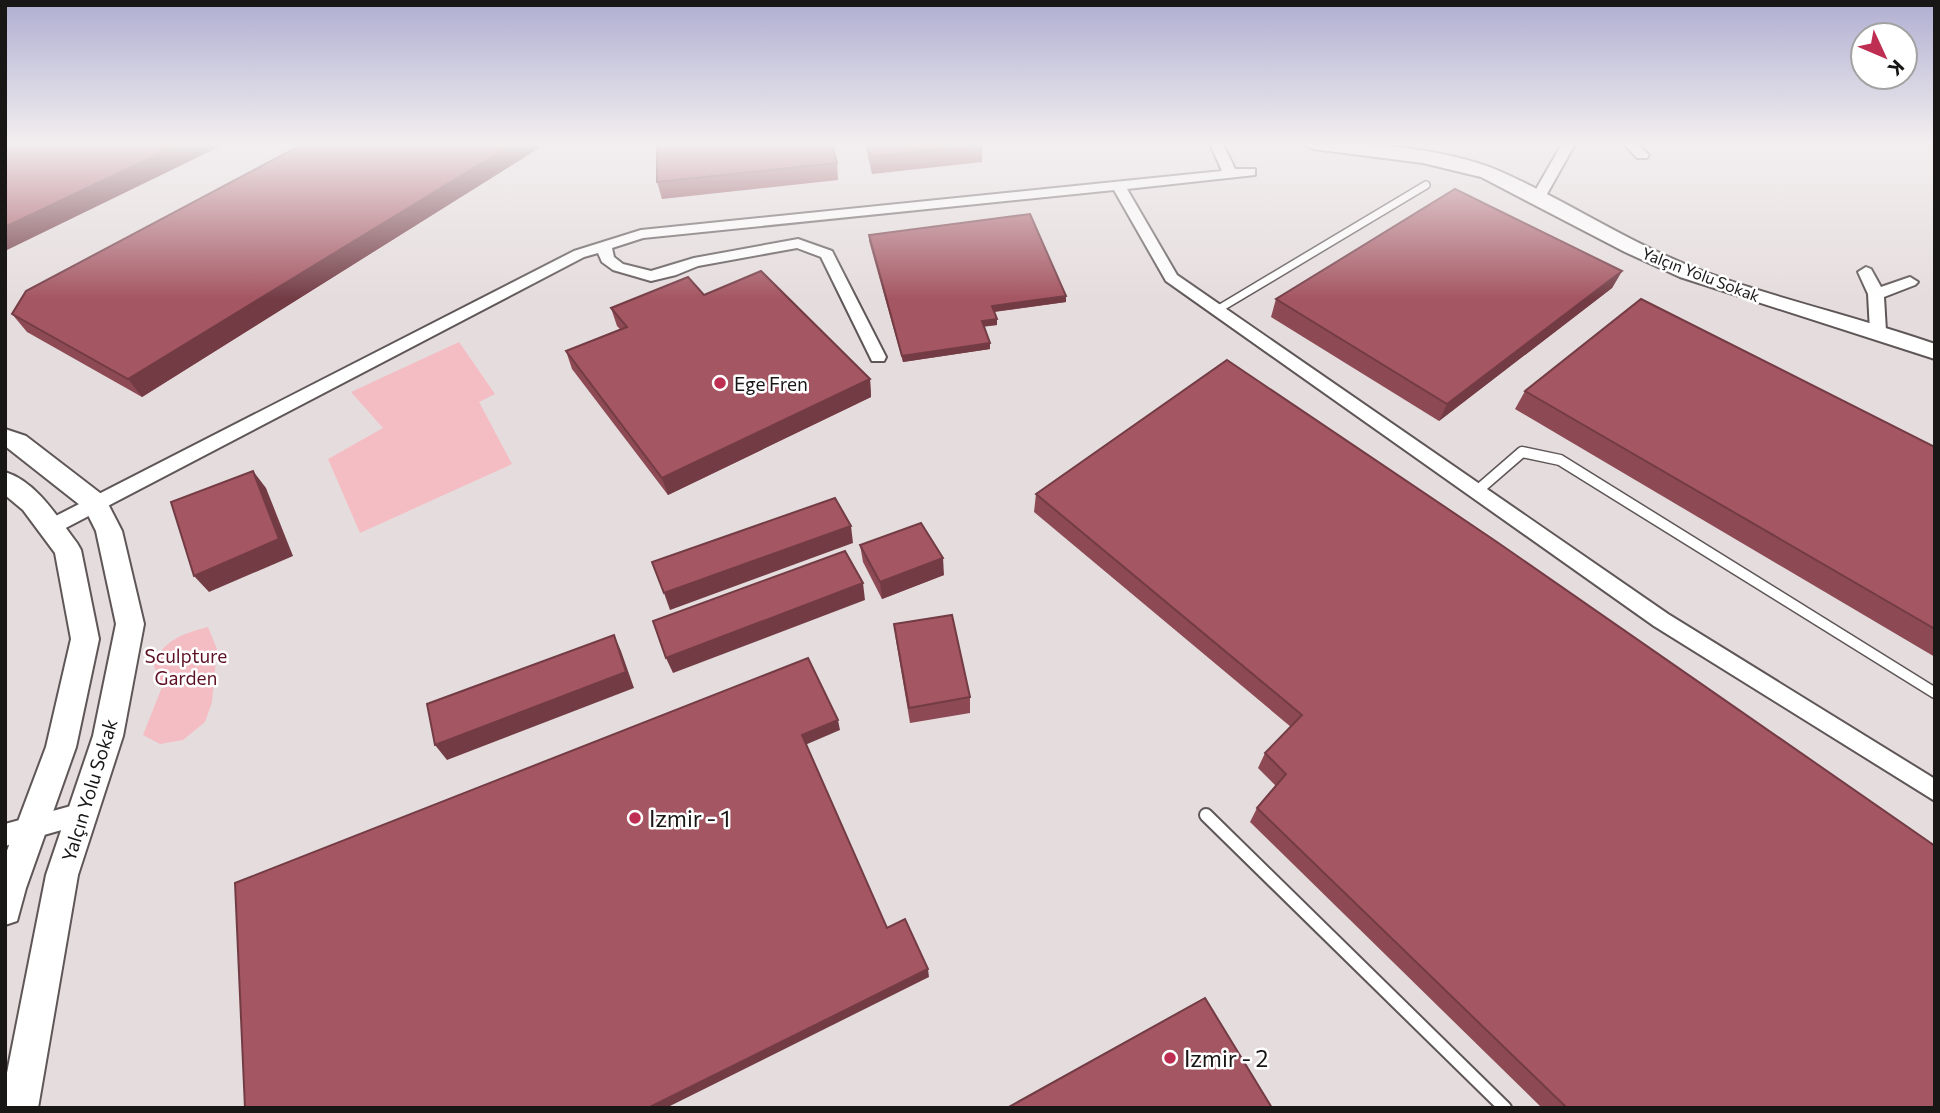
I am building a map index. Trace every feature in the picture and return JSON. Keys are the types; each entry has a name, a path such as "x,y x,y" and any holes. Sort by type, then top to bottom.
{"street":[{"path":"51,527 579,254 641,234 1003,196"},
{"path":"1124,196 1171,278 1661,620 1935,791"},
{"name":"Yalçın Yolu Sokak","path":"1534,196 1653,258 1761,298 1878,331 1935,352"},
{"path":"604,246 607,259 618,267 651,276 671,272 694,262 798,243 827,254 878,357"},
{"path":"1866,272 1876,294 1878,331"},
{"path":"1876,294 1910,282"},
{"name":"Yalçın Yolu Sokak","path":"5,437 18,442 95,503 109,531 130,624 108,736 62,875 19,1108"},
{"name":"Yalçın Yolu Sokak","path":"5,481 32,503 68,550 85,639 61,747 18,831 5,909"},
{"path":"18,831 82,814"}],"lane":[{"path":"1217,310 1408,196"},
{"path":"1476,491 1522,452 1560,460 1935,694"},
{"path":"1206,815 1505,1108"}],"green space":[{"path":"459,342 495,394 479,402 512,464 360,533 328,459 383,428 351,392"},
{"name":"Sculpture Garden","path":"208,627 217,649 212,702 205,722 183,740 160,744 143,735 162,687 153,663 169,643 190,632"}],"building":[{"path":"5,196 70,196 5,227"},
{"path":"205,196 428,196 128,379 12,314 26,291"},
{"path":"1444,196 1469,196 1622,271 1447,404 1276,299"},
{"path":"1030,214 1066,296 992,306 997,319 982,321 990,343 902,356 869,235"},
{"name":"Ege Fren","path":"761,271 870,379 662,478 566,351 627,327 611,308 688,277 704,295"},
{"path":"1641,299 1935,447 1935,629 1525,391"},
{"path":"1227,360 1497,542 1935,846 1935,1108 1567,1108 1257,808 1286,774 1265,753 1302,715 1036,494"},
{"path":"253,471 279,539 194,576 171,502"},
{"path":"835,498 851,526 664,593 652,562"},
{"path":"921,523 943,558 880,582 860,545"},
{"path":"845,551 863,583 666,658 653,621"},
{"path":"952,615 970,697 909,708 894,624"},
{"path":"614,635 626,672 435,745 427,704"},
{"name":"Izmir - 1","path":"808,658 838,720 802,735 887,928 905,919 928,969 648,1108 245,1108 235,883"},
{"name":"Izmir - 2","path":"1205,998 1272,1108 1007,1108"}],"place":[{"name":"Ege Fren","path":"720,383"},
{"name":"Izmir - 1","path":"635,818"},
{"name":"Izmir - 2","path":"1170,1058"}]}
